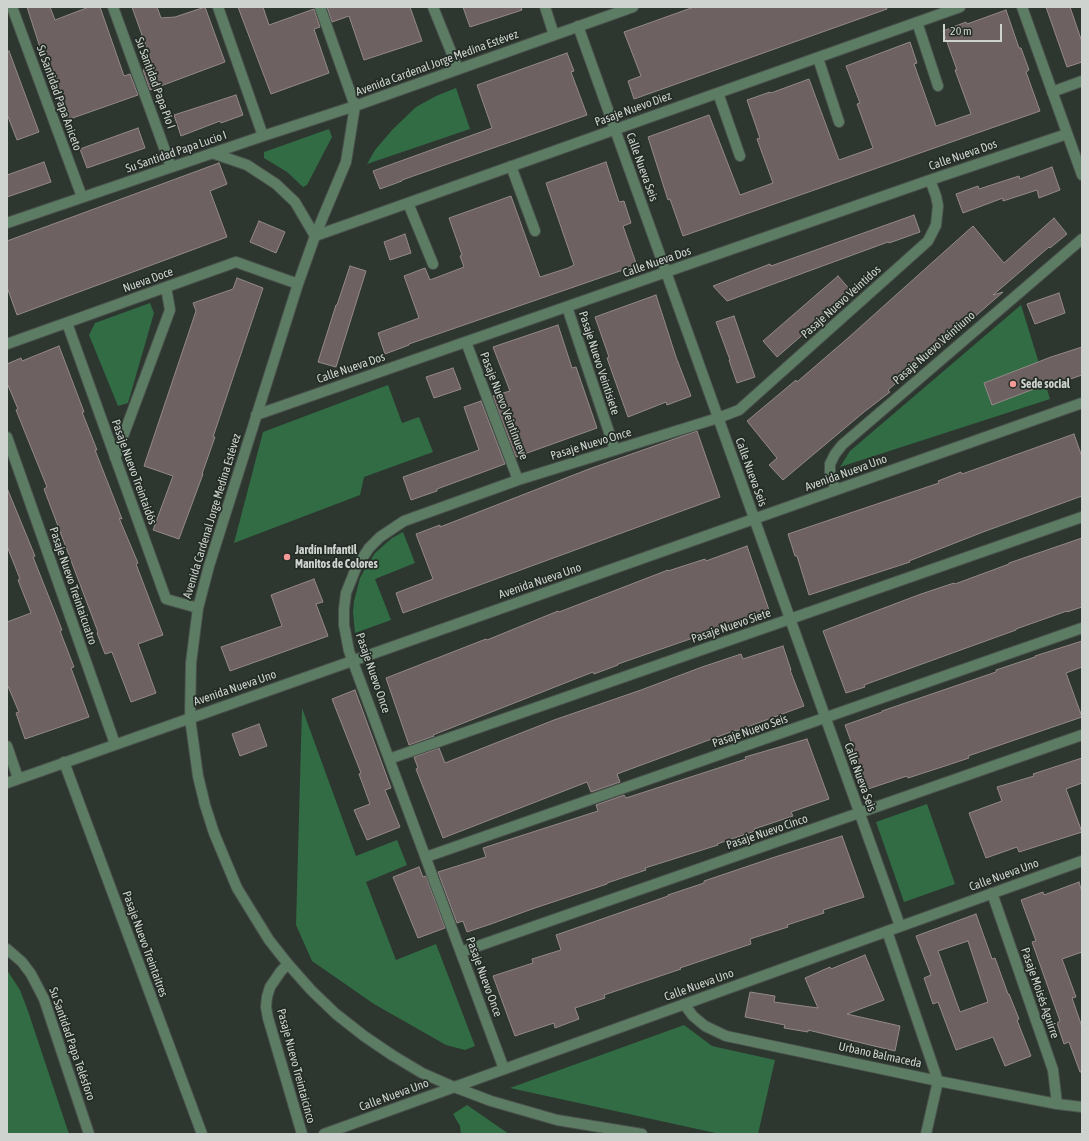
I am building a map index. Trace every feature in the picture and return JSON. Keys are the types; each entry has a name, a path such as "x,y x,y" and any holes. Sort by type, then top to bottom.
{"street":[{"name":"Su Santidad Papa Aniceto","path":"12,7 82,198"},
{"name":"Su Santidad Papa Pío I","path":"113,7 171,167"},
{"path":"218,7 263,136"},
{"path":"320,7 355,106"},
{"path":"433,7 458,69"},
{"path":"546,7 554,35"},
{"name":"Avenida Cardenal Jorge Medina Estévez","path":"633,7 355,106 346,162 315,236 298,284 208,566 198,608 190,663 190,718 198,776 214,833 224,860 241,895 269,940 288,964 311,990 336,1014 364,1036 392,1055 416,1069 454,1087 490,1101 528,1113 557,1120 642,1134"},
{"name":"Pasaje Nuevo Diez","path":"315,236 960,7"},
{"path":"1022,7 1082,175"},
{"path":"917,22 938,86"},
{"name":"Calle Nueva Seis","path":"578,26 900,926"},
{"path":"818,58 839,122"},
{"path":"1052,92 1082,81"},
{"path":"718,93 740,156"},
{"name":"Su Santidad Papa Lucio I","path":"7,223 355,106"},
{"name":"Calle Nueva Dos","path":"256,415 930,180 1067,134"},
{"path":"212,153 247,165 276,184 295,202 315,236"},
{"path":"511,166 535,231"},
{"name":"Pasaje Nuevo Veintidos","path":"718,418 739,410 928,241 936,225 938,206 930,180"},
{"path":"408,203 433,264"},
{"name":"Pasaje Nuevo Veintiuno","path":"836,490 830,474 830,464 842,445 1082,239"},
{"name":"Nueva Doce","path":"7,344 236,262 298,284"},
{"path":"116,458 170,310 166,287"},
{"name":"Pasaje Nuevo Veintisiete","path":"567,307 615,450"},
{"name":"Pasaje Nuevo Treintaidós","path":"67,323 166,599 198,608"},
{"name":"Pasaje Nuevo Veintinueve","path":"466,342 518,480"},
{"name":"Avenida Nueva Uno","path":"7,782 1082,403"},
{"name":"Pasaje Nuevo Once","path":"504,1069 353,660 344,625 346,593 360,560 369,548 386,533 404,521 518,480 718,418"},
{"name":"Pasaje Nuevo Treintaicuatro","path":"7,437 116,744"},
{"name":"Pasaje Nuevo Siete","path":"389,759 1082,517"},
{"name":"Pasaje Nuevo Seis","path":"426,858 1082,628"},
{"name":"Pasaje Nuevo Cinco","path":"461,952 1082,735"},
{"path":"7,746 18,778"},
{"name":"Pasaje Nuevo Treintaitres","path":"64,762 202,1134"},
{"name":"Calle Nueva Uno","path":"324,1134 1082,861"},
{"name":"Pasaje Moisés Aguirre","path":"992,893 1053,1070 1057,1104"},
{"path":"887,931 938,1081 926,1134"},
{"name":"Su Santidad Papa Telésforo","path":"7,949 22,962 31,974 44,999 89,1134"},
{"name":"Pasaje Nuevo Treintaicinco","path":"288,964 270,987 266,1007 302,1134"},
{"name":"Urbano Balmaceda","path":"684,1004 693,1016 705,1026 726,1036 938,1081 1057,1104 1082,1107"}],"green space":[{"path":"456,88 470,129 367,164 375,150 393,129 416,107 436,96"},
{"path":"329,129 332,137 307,185 303,187 287,172 264,158 264,152"},
{"path":"150,303 154,313 128,403 118,406 89,335 95,323"},
{"path":"1021,305 1050,399 840,467 850,451"},
{"path":"388,385 402,423 419,417 433,452 364,477 360,495 234,543 263,432"},
{"path":"403,532 415,563 375,579 391,620 355,633 353,612 354,601 360,578 375,553 392,538"},
{"path":"302,708 356,856 397,840 407,865 366,882 396,960 436,944 475,1046 465,1050 446,1045 374,1004 312,961 296,925"},
{"path":"927,804 955,884 904,902 876,822"},
{"path":"7,970 20,990 28,1011 69,1134 7,1134"},
{"path":"684,1025 712,1046 775,1060 758,1134 720,1134 510,1088"},
{"path":"467,1105 509,1134 461,1134 460,1126 453,1114"}],"building":[{"path":"27,7 50,7 55,20 89,7 100,7 124,76 130,74 138,95 67,120 45,63"},
{"path":"132,7 157,7 161,18 175,17 205,7 225,62 150,90 143,70 153,66"},
{"path":"238,7 263,7 269,25 314,9 320,27 314,29 329,73 271,94"},
{"path":"327,7 410,7 422,41 364,60 349,16 332,22"},
{"path":"463,7 521,7 522,10 470,27"},
{"path":"694,7 886,7 887,9 634,99 628,81 641,76 624,32"},
{"path":"1046,7 1070,7 1082,42 1082,62 1067,67"},
{"path":"1006,10 1019,48 1021,48 1029,70 1026,72 1040,111 683,236 670,199 668,200 648,137 709,115 740,195 773,183 757,139 760,138 747,100 809,79 839,160 873,148 857,104 860,103 846,66 910,42 917,63 914,64 936,126 971,114 943,31 966,22 967,24"},
{"path":"9,51 39,132 17,140 7,114 7,52"},
{"path":"567,53 574,71 571,72 587,115 380,189 373,171 492,128 477,85"},
{"path":"236,95 243,115 221,123 220,121 181,136 174,115"},
{"path":"138,128 145,148 87,168 80,149"},
{"path":"44,162 51,182 7,197 7,175"},
{"path":"606,162 619,202 624,201 631,223 623,226 637,266 409,344 385,354 378,333 419,318 404,276 425,268 430,280 464,267 460,256 462,255 449,218 511,196 540,277 568,268 574,265 546,183"},
{"path":"219,163 227,184 210,191 227,237 17,315 7,287 7,241"},
{"path":"1052,167 1060,190 1039,198 1037,190 1003,201 1003,198 963,213 956,194 978,186 979,189 1019,176 1020,179"},
{"path":"914,215 920,232 889,243 888,242 727,301 713,286 770,264 771,266"},
{"path":"1054,218 1067,234 1050,248 1049,247 993,295 1003,292 888,390 890,392 783,480 769,465 777,458 747,421 796,380 797,382 848,338 973,226 1004,263"},
{"path":"259,221 285,232 276,253 250,242"},
{"path":"405,234 411,253 390,260 384,242"},
{"path":"350,266 366,271 336,367 318,362"},
{"path":"838,276 852,292 777,357 763,341"},
{"path":"237,278 263,288 213,437 215,437 203,474 179,539 153,530 173,476 144,466 196,311 193,303 233,289"},
{"path":"1059,293 1065,313 1035,324 1027,304"},
{"path":"656,295 676,357 691,396 667,405 666,402 628,417 607,358 609,357 595,317"},
{"path":"734,316 755,377 737,383 716,322"},
{"path":"558,325 572,368 576,367 597,428 516,457 493,396 510,391 493,347"},
{"path":"59,346 84,412 82,412 97,450 95,450 122,519 119,518 138,563 136,564 163,635 138,644 156,693 131,702 112,652 105,654 44,489 47,487 16,410 18,409 7,383 7,364 21,358 22,361"},
{"path":"1082,347 1082,375 1053,385 1052,382 992,405 984,383 1051,357"},
{"path":"453,368 461,389 434,398 426,377"},
{"path":"481,401 505,464 411,500 403,477 479,450 464,407"},
{"path":"697,431 720,497 403,613 396,593 433,579 416,534 440,525 440,527 589,469"},
{"path":"1074,434 1082,457 1082,496 983,532 909,561 910,562 809,595 797,556 795,556 788,534 939,483 938,481 961,472 962,474"},
{"path":"7,488 35,556 33,557 62,630 60,631 74,667 71,668 89,717 25,739 16,713 19,712 7,684 7,622 31,613 7,546"},
{"path":"1082,538 1082,607 1016,629 846,693 823,631 921,594 954,583 955,584 1009,563"},
{"path":"747,546 769,610 594,674 593,672 409,745 386,678 668,570 705,559 706,561"},
{"path":"314,579 323,602 316,604 328,636 230,671 221,647 282,626 271,595"},
{"path":"1082,641 1082,667 1066,673 1082,717 968,756 969,758 908,778 907,776 868,789 845,725 996,672 996,670 1035,656"},
{"path":"783,646 790,670 804,706 617,774 620,782 591,792 587,782 443,838 416,769 418,768 414,757 439,748 445,763 554,720 702,667 741,654 743,659"},
{"path":"355,690 391,788 385,790 400,827 367,840 354,810 370,804 359,774 361,773 332,699"},
{"path":"259,724 267,746 240,756 232,734"},
{"path":"807,739 829,799 791,812 793,816 754,829 755,831 717,844 718,845 645,868 646,870 467,932 463,921 457,923 438,872 486,857 483,848 598,811 596,805 624,795 626,798 746,759 745,757"},
{"path":"1082,758 1082,783 1066,789 1082,832 1019,852 1017,847 986,858 969,813 1002,801 997,787 1034,776 1033,774"},
{"path":"842,836 864,897 823,910 824,913 787,925 788,927 750,939 751,944 604,995 605,998 575,1008 579,1019 555,1028 554,1023 515,1036 493,976 533,963 532,959 561,950 556,935 704,883 704,881"},
{"path":"419,867 423,877 426,876 445,928 418,938 393,877"},
{"path":"1079,882 1082,892 1082,952 1062,959 1076,997 1072,998 1082,1027 1082,1072 1080,1072 1069,1042 1064,1044 1057,1023 1060,1021 1032,942 1036,941 1021,900 1043,892 1044,895"},
{"path":"976,914 992,959 995,958 1019,1019 1017,1020 1031,1056 1005,1066 993,1037 956,1050 938,1002 933,1004 924,978 931,975 916,936","holes":["968,941 988,1002 960,1012 938,951"]},
{"path":"865,955 884,1000 847,1014 900,1026 895,1051 808,1030 808,1032 784,1028 785,1025 745,1017 750,992 775,996 774,1002 818,1008 805,978 830,967 831,969"}],"place":[{"name":"Sede social","path":"1013,384"},
{"name":"Jardín Infantil Manitos de Colores","path":"287,557"}]}
